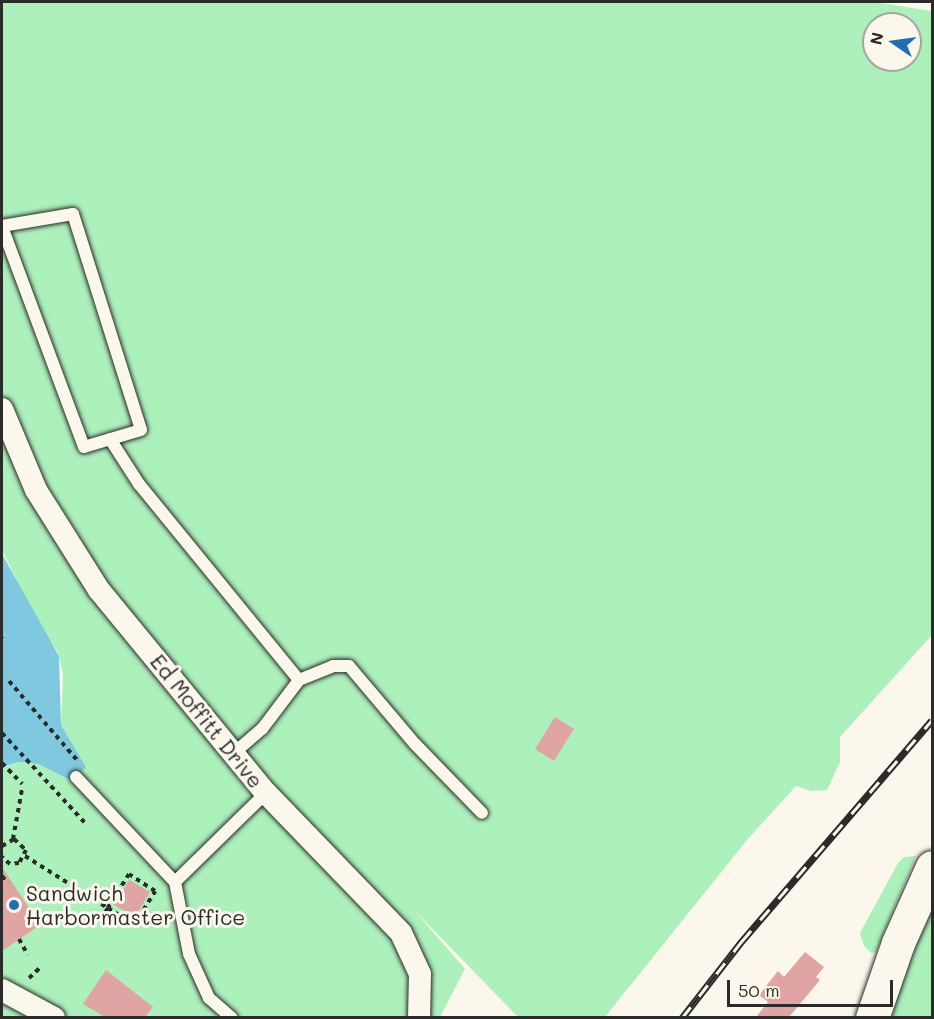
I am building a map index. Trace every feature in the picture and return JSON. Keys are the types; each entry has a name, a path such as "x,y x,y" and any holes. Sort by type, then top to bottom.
{"main road":[{"path":"872,1017 898,943 933,867"}],"street":[{"name":"Ed Moffitt Drive","path":"2,409 36,490 93,581 266,793 401,933 420,974 419,1017"},
{"path":"2,990 54,1017"}],"lane":[{"path":"73,214 141,430 84,447 2,226 73,214"},
{"path":"110,439 139,484 298,680"},
{"path":"234,753 262,729 298,680 333,666 349,666 415,744 482,813"},
{"path":"79,771 175,882 189,954 209,998 232,1017"},
{"path":"175,882 266,793"}],"path":[{"path":"9,681 79,771"},
{"path":"2,733 86,824"},
{"path":"2,763 22,787 13,839 2,846"},
{"path":"13,839 25,846 25,856"},
{"path":"2,859 15,864 25,856"},
{"path":"25,856 108,908 134,924 155,891 129,874 108,908 102,917"},
{"path":"2,876 7,884"},
{"path":"19,939 28,955"},
{"path":"24,975 31,979 42,966"}],"green space":[{"path":"2,2 874,2 932,11 932,635 840,737 840,762 827,790 811,791 796,786 747,840 605,1017 518,1017 414,910 465,969 440,1017 2,1017 2,767 18,762 38,764 72,781 86,767 61,725 63,675 58,652 36,620 2,550"},
{"path":"916,856 876,952 871,953 864,946 860,933 898,863 904,857"},
{"path":"932,895 932,1017 887,1018"}],"water":[{"path":"2,554 59,656 61,725 86,767 72,781 38,764 18,762 2,767"}],"building":[{"path":"555,717 574,729 554,761 535,749"},
{"name":"Sandwich Harbormaster Office","path":"2,867 40,925 2,951"},
{"path":"129,880 150,892 135,917 114,905"},
{"path":"805,952 824,967 816,977 820,980 789,1017 756,1017 768,1002 759,995 778,971 784,977"},
{"path":"106,970 153,1007 145,1017 105,1017 83,1004"}],"railway":[{"path":"682,1018 742,941 932,720"}],"place":[{"name":"Sandwich Harbormaster Office","path":"14,905"}]}
